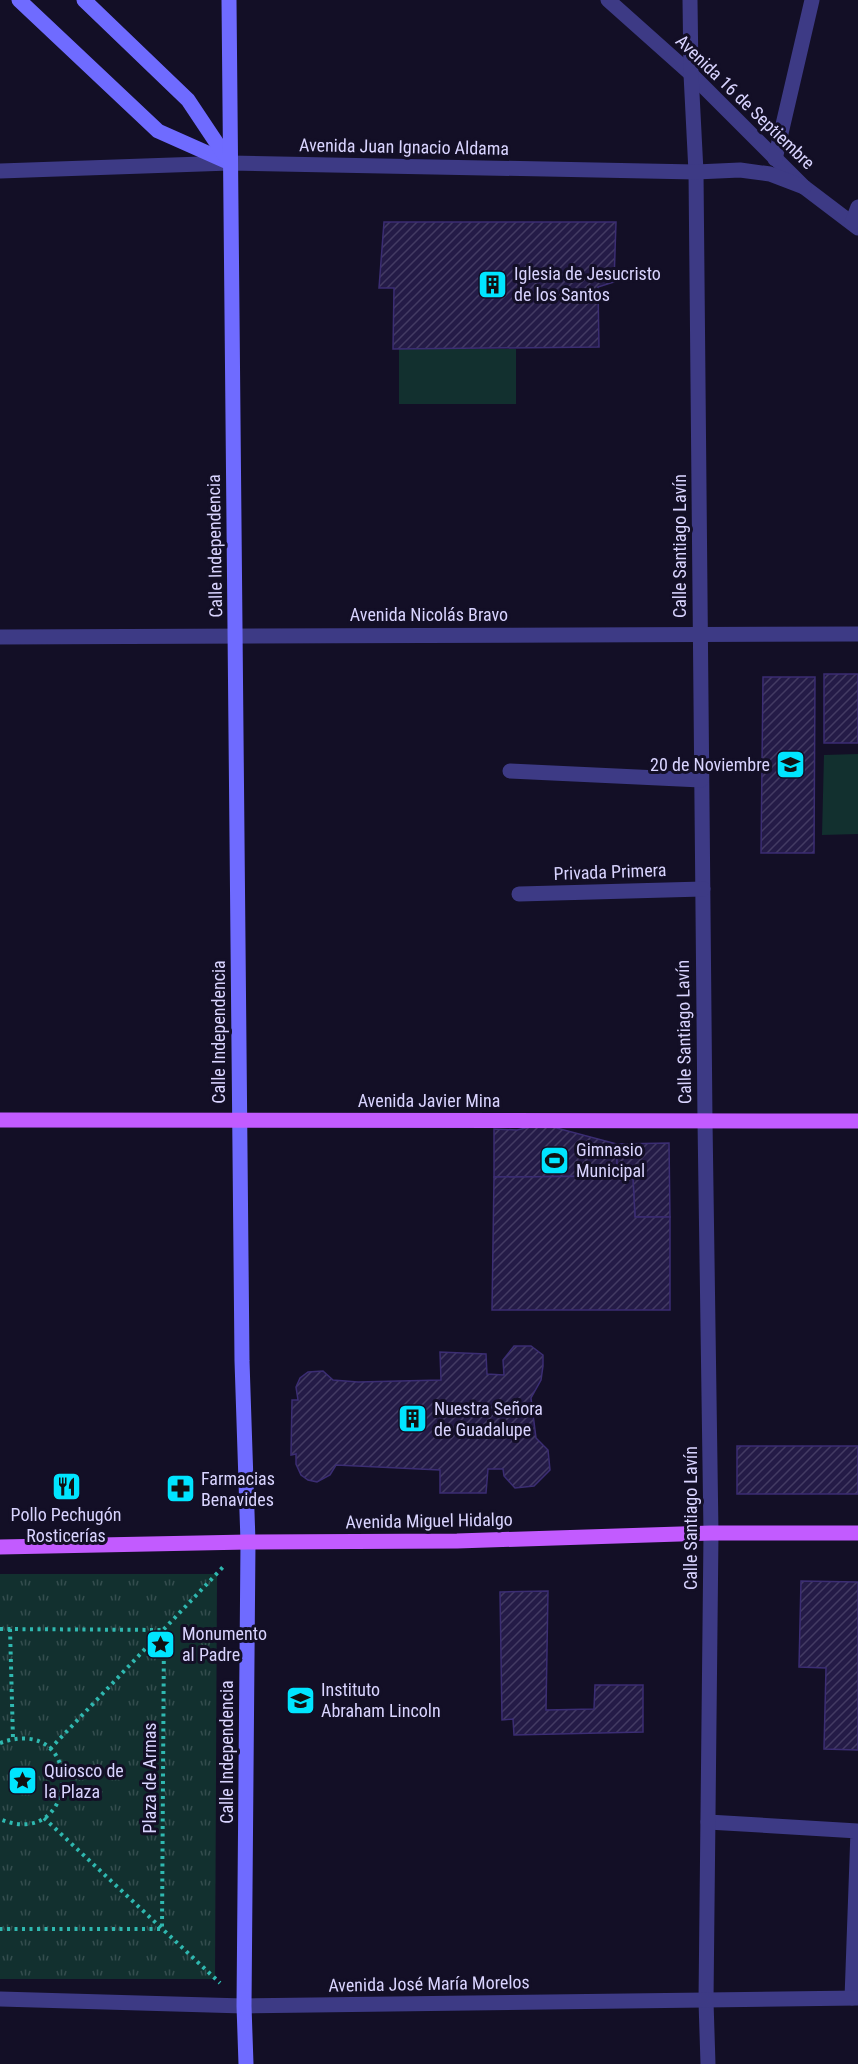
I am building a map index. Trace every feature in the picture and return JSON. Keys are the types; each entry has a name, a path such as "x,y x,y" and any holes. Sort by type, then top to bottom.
{"main road":[{"path":"19,0 158,131 230,163"},
{"path":"84,0 188,100 230,163"},
{"name":"Calle Independencia","path":"229,0 239,1120 242,1361 248,1542 244,2006 246,2064"},
{"name":"Avenida Javier Mina","path":"0,1120 858,1121"},
{"name":"Avenida Miguel Hidalgo","path":"0,1547 457,1541 711,1533 858,1533"}],"street":[{"name":"Avenida 16 de Septiembre","path":"608,0 691,74 804,187 855,226"},
{"name":"Calle Santiago Lavín","path":"690,0 696,172 711,1533 706,2001 708,2064"},
{"path":"775,159 812,0"},
{"name":"Avenida Juan Ignacio Aldama","path":"0,171 230,163 696,172 740,170 770,174 804,187"},
{"path":"855,226 858,207"},
{"name":"Avenida Nicolás Bravo","path":"0,637 858,634"},
{"path":"510,771 701,780"},
{"name":"Privada Primera","path":"519,894 703,889"},
{"path":"708,1822 858,1831 855,1998"},
{"name":"Avenida José María Morelos","path":"0,1999 244,2006 855,1998"}],"path":[{"path":"50,1749 248,1542"},
{"path":"0,1629 164,1629"},
{"path":"10,1629 13,1739"},
{"name":"Plaza de Armas","path":"162,1929 164,1629"},
{"path":"0,1743 24,1738 50,1749 60,1762 64,1784 62,1795 44,1818 30,1824 16,1824 0,1820"},
{"path":"44,1818 244,2006"},
{"path":"0,1929 162,1929"}],"green space":[{"path":"399,349 516,349 516,404 399,404"},
{"path":"858,754 858,834 822,835 824,755"},
{"path":"0,1574 217,1574 215,1979 0,1979"}],"building":[{"name":"Iglesia de Jesucristo de los Santos","path":"384,222 616,222 614,282 598,287 599,347 393,349 394,288 379,288"},
{"path":"824,674 858,674 858,743 824,743"},
{"path":"763,677 815,677 814,853 761,853"},
{"name":"Gimnasio Municipal","path":"549,1126 617,1144 617,1176 494,1177 494,1129 517,1130"},
{"path":"669,1143 670,1217 635,1217 633,1179 617,1176 617,1144"},
{"path":"617,1176 633,1179 635,1217 670,1217 670,1310 492,1310 494,1177"},
{"name":"Nuestra Señora de Guadalupe","path":"514,1346 531,1346 543,1355 541,1380 531,1398 536,1438 548,1450 550,1470 534,1486 515,1488 504,1476 503,1469 488,1469 486,1493 440,1493 440,1470 336,1465 330,1475 317,1482 301,1475 296,1464 296,1454 291,1455 292,1400 298,1400 296,1387 300,1378 308,1372 323,1371 333,1380 358,1382 441,1380 440,1352 486,1354 487,1374 504,1375 503,1360"},
{"path":"737,1446 858,1446 858,1494 737,1494"},
{"path":"801,1581 858,1582 858,1750 824,1749 826,1668 799,1667"},
{"path":"548,1591 546,1710 594,1709 595,1685 643,1685 643,1732 514,1735 513,1719 502,1720 500,1592"}],"place":[{"name":"Iglesia de Jesucristo de los Santos","path":"493,284"},
{"name":"20 de Noviembre","path":"791,765"},
{"name":"Gimnasio Municipal","path":"555,1160"},
{"name":"Nuestra Señora de Guadalupe","path":"413,1419"},
{"name":"Pollo Pechugón Rosticerías","path":"66,1486"},
{"name":"Farmacias Benavides","path":"180,1489"},
{"name":"Monumento al Padre","path":"161,1644"},
{"name":"Instituto Abraham Lincoln","path":"300,1700"},
{"name":"Quiosco de la Plaza","path":"23,1781"}]}
